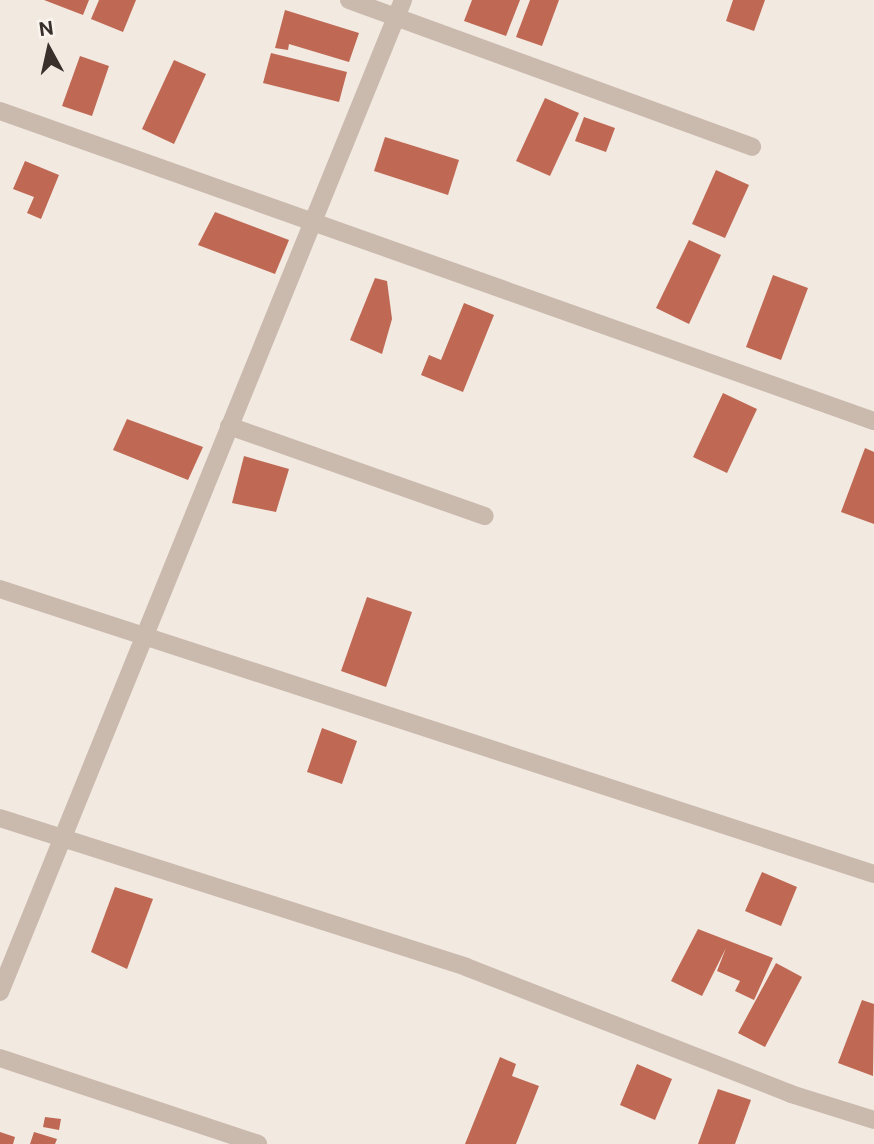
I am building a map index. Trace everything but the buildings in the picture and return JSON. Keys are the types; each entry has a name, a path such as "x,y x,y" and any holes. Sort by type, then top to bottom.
{"street":[{"path":"349,0 400,8 752,146"},
{"path":"0,992 400,8"},
{"path":"0,111 874,421"},
{"path":"229,426 485,516"},
{"path":"0,589 143,639 874,874"},
{"path":"0,818 467,967 791,1094 874,1119"},
{"path":"0,1058 258,1144"}]}
